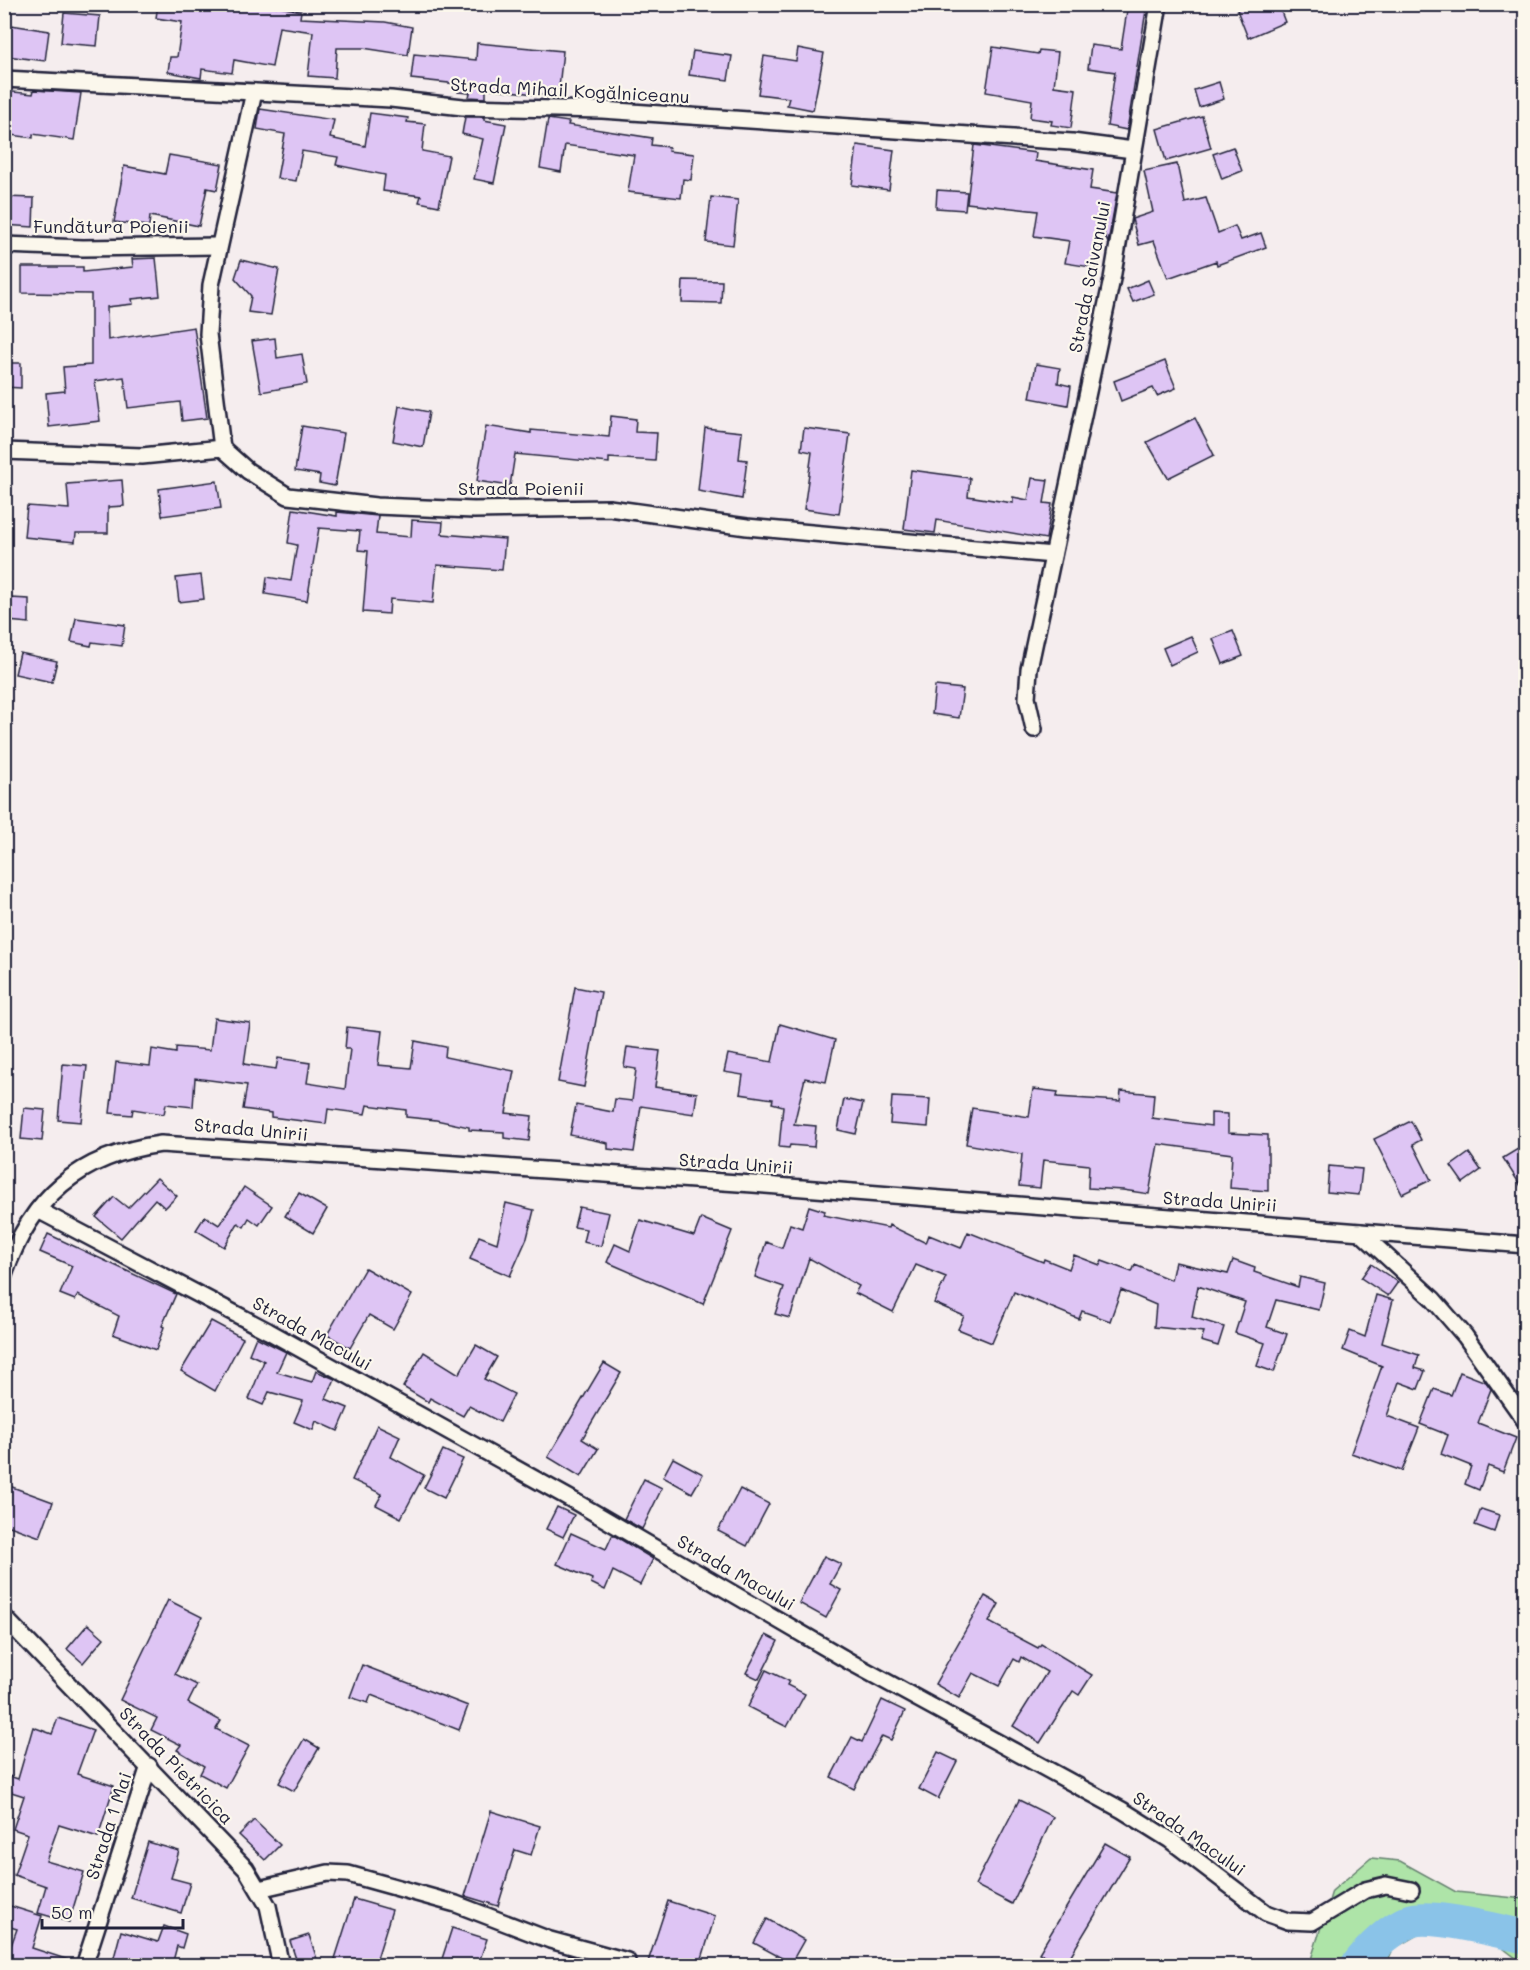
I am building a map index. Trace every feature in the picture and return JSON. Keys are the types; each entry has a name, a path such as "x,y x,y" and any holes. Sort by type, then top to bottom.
{"street":[{"name":"Strada Saivanului","path":"1034,729 1027,698 1029,669 1112,279 1160,4"},
{"name":"Strada Mihail Kogălniceanu","path":"4,79 391,99 463,107 602,110 1072,142 1133,150"},
{"path":"4,451 142,456 222,448 208,334 211,285 254,92"},
{"name":"Fundătura Poienii","path":"4,245 82,248 218,246"},
{"name":"Strada Poienii","path":"222,448 248,471 288,496 376,506 474,510 609,508 747,527 1053,555"},
{"name":"Strada Unirii","path":"4,1275 17,1242 38,1210 64,1181 84,1167 109,1156 132,1148 160,1144 190,1144 1526,1245"},
{"name":"Strada Macului","path":"38,1210 268,1331 569,1498 852,1663 1122,1810 1185,1851 1220,1881 1266,1913 1288,1921 1312,1922 1365,1890 1386,1885 1411,1890"},
{"path":"1360,1232 1401,1267 1459,1328 1526,1422"},
{"name":"Strada Pietricica","path":"4,1617 246,1869 268,1906 281,1965"},
{"name":"Strada 1 Mai","path":"84,1965 149,1766"},
{"path":"259,1889 328,1873 360,1876 456,1904 550,1940 627,1960 626,1965"}],"green space":[{"path":"1371,1858 1400,1861 1456,1892 1525,1899 1525,1965 1487,1936 1421,1933 1393,1949 1386,1965 1309,1966 1332,1891"}],"building":[{"path":"158,4 263,4 301,11 300,18 385,22 412,27 408,55 363,48 337,48 335,78 308,76 313,32 279,27 272,67 234,60 232,73 202,69 201,78 168,72 170,57 177,57 182,22 156,18"},
{"path":"1128,4 1147,4 1127,130 1107,126 1115,72 1088,68 1091,45 1121,49"},
{"path":"1251,4 1278,4 1285,22 1248,38 1237,10"},
{"path":"64,13 100,16 97,46 61,43"},
{"path":"11,25 49,31 45,61 7,56"},
{"path":"477,43 563,51 558,97 486,88 486,98 469,97 470,93 458,92 458,84 411,79 414,54 476,60"},
{"path":"993,47 1038,54 1039,50 1058,52 1054,86 1076,89 1071,128 1051,125 1052,121 1030,118 1032,100 986,92"},
{"path":"798,48 824,53 813,110 787,105 789,98 758,94 764,56 796,61"},
{"path":"693,51 732,56 728,80 689,75"},
{"path":"1219,82 1224,99 1199,107 1194,90"},
{"path":"34,90 81,93 74,140 33,134 33,138 4,134 4,91 33,94"},
{"path":"260,109 334,120 330,138 365,146 370,113 408,118 407,122 425,124 422,151 449,156 439,206 419,202 421,196 383,191 385,175 336,165 338,157 302,151 296,181 277,178 285,134 257,129"},
{"path":"1202,116 1211,148 1166,161 1157,129"},
{"path":"465,117 484,117 484,120 506,124 494,183 474,179 483,139 462,134"},
{"path":"548,119 569,122 568,125 652,138 651,145 669,147 668,151 694,154 691,180 683,179 681,198 628,192 634,155 565,145 561,172 540,168"},
{"path":"857,145 894,150 889,190 852,185"},
{"path":"974,145 1036,153 1035,161 1093,170 1090,189 1117,193 1108,243 1103,231 1097,268 1065,263 1069,241 1034,236 1038,211 967,203"},
{"path":"1233,147 1242,171 1222,179 1213,154"},
{"path":"169,155 222,164 217,190 207,188 199,226 150,216 149,226 114,222 124,166 165,174"},
{"path":"1177,164 1185,203 1206,198 1218,233 1235,226 1241,240 1261,233 1266,247 1217,265 1216,261 1168,278 1154,241 1139,245 1132,219 1153,212 1144,171"},
{"path":"937,190 967,192 965,210 936,208"},
{"path":"4,197 34,198 33,227 4,225"},
{"path":"711,197 738,200 733,245 706,242"},
{"path":"156,258 160,296 132,299 133,304 107,307 108,340 194,327 207,418 182,421 180,402 128,408 124,377 95,381 100,421 49,427 46,393 65,391 63,367 91,365 91,294 22,293 22,267 83,267 83,272 133,267 132,259"},
{"path":"241,260 279,269 271,315 248,312 251,296 235,278"},
{"path":"683,280 722,281 721,303 682,302"},
{"path":"1148,280 1154,294 1133,302 1127,289"},
{"path":"275,338 277,358 302,354 307,384 261,392 252,341"},
{"path":"1165,361 1176,388 1157,396 1153,388 1121,401 1114,381"},
{"path":"4,363 21,363 21,388 4,387"},
{"path":"1036,364 1060,368 1058,383 1071,386 1068,405 1030,398"},
{"path":"399,406 429,412 423,447 393,441"},
{"path":"611,416 636,419 635,432 657,433 655,461 609,458 609,463 515,454 510,486 477,481 486,426 531,433 531,430 609,437"},
{"path":"1195,418 1214,455 1168,478 1147,442"},
{"path":"302,426 344,433 335,486 319,483 320,475 295,471"},
{"path":"705,428 742,432 739,459 747,460 742,499 698,491"},
{"path":"804,428 850,434 839,514 804,509 812,452 801,450"},
{"path":"911,470 970,478 968,496 1013,503 1013,497 1028,500 1032,478 1048,480 1044,503 1052,504 1046,539 937,520 935,533 904,529"},
{"path":"122,480 124,506 108,507 108,533 76,533 75,542 24,537 27,506 69,509 67,484"},
{"path":"217,481 221,508 162,516 159,489"},
{"path":"293,509 337,516 337,512 378,516 376,534 411,537 412,520 443,522 442,534 505,539 502,570 437,565 433,603 390,599 389,614 363,612 368,551 358,550 360,531 319,528 307,601 265,594 267,577 291,581 297,545 288,543"},
{"path":"201,575 204,599 179,602 176,578"},
{"path":"10,598 29,599 29,623 8,621"},
{"path":"76,618 125,625 122,646 92,642 91,646 71,642"},
{"path":"1233,631 1243,656 1223,664 1213,639"},
{"path":"1191,636 1198,652 1170,665 1163,648"},
{"path":"20,653 57,661 52,682 15,674"},
{"path":"935,686 963,689 959,718 932,714"},
{"path":"575,987 601,992 584,1087 558,1082"},
{"path":"214,1018 250,1023 244,1064 276,1069 278,1058 310,1063 307,1083 345,1089 350,1049 345,1049 347,1027 382,1031 378,1065 411,1068 415,1041 446,1047 445,1057 514,1071 506,1113 532,1116 529,1141 504,1138 504,1132 469,1130 469,1127 436,1120 406,1117 406,1110 367,1105 365,1114 328,1109 326,1124 271,1117 271,1113 243,1109 247,1085 195,1078 193,1107 166,1104 164,1114 133,1109 132,1115 110,1113 116,1062 150,1066 152,1049 176,1053 176,1047 210,1050"},
{"path":"780,1024 835,1040 826,1082 805,1078 794,1124 816,1126 814,1147 790,1145 789,1148 779,1147 783,1106 772,1103 773,1099 740,1094 743,1075 724,1072 728,1054 772,1062"},
{"path":"627,1047 660,1051 655,1087 697,1093 694,1114 641,1106 634,1152 608,1149 608,1143 570,1135 576,1105 613,1112 615,1099 632,1101 636,1069 624,1067"},
{"path":"63,1064 87,1066 81,1122 58,1120"},
{"path":"1033,1089 1058,1092 1057,1097 1120,1101 1121,1091 1154,1094 1152,1118 1211,1126 1211,1113 1228,1114 1228,1133 1268,1135 1268,1191 1230,1188 1232,1154 1158,1144 1149,1194 1088,1188 1089,1165 1043,1160 1040,1188 1019,1186 1022,1154 966,1144 972,1108 1029,1117"},
{"path":"892,1097 930,1099 928,1127 890,1124"},
{"path":"844,1099 863,1103 856,1134 838,1130"},
{"path":"24,1108 45,1110 42,1141 21,1139"},
{"path":"1411,1121 1421,1140 1413,1144 1431,1180 1402,1194 1374,1139"},
{"path":"1526,1144 1526,1194 1503,1158"},
{"path":"1469,1153 1481,1170 1463,1183 1451,1166"},
{"path":"1329,1166 1362,1169 1359,1195 1327,1192"},
{"path":"157,1178 177,1196 165,1208 155,1199 121,1238 96,1217 114,1197 128,1208"},
{"path":"244,1187 272,1206 259,1225 249,1218 244,1227 238,1223 224,1247 196,1230 205,1216 219,1225"},
{"path":"299,1193 327,1209 313,1233 285,1216"},
{"path":"506,1203 534,1210 527,1238 510,1276 470,1259 479,1236 497,1243"},
{"path":"809,1206 825,1211 823,1215 888,1228 889,1225 926,1243 929,1235 961,1248 968,1232 1043,1262 1044,1259 1069,1269 1074,1255 1100,1265 1102,1261 1132,1272 1135,1265 1171,1280 1175,1262 1228,1274 1233,1260 1255,1268 1254,1272 1298,1287 1300,1277 1325,1283 1319,1310 1276,1300 1267,1327 1287,1334 1274,1372 1257,1366 1265,1343 1235,1333 1245,1302 1198,1286 1192,1317 1224,1327 1218,1346 1201,1341 1204,1332 1154,1327 1156,1305 1121,1290 1110,1321 1082,1311 1079,1319 1014,1292 992,1343 958,1329 964,1316 934,1303 946,1277 916,1265 893,1312 855,1293 859,1286 809,1258 790,1318 775,1314 784,1287 755,1277 766,1242 782,1248 790,1224 802,1228"},
{"path":"579,1207 609,1213 601,1246 583,1242 586,1229 574,1227"},
{"path":"701,1218 732,1231 703,1304 607,1262 615,1244 630,1251 640,1220 694,1236"},
{"path":"48,1234 176,1294 162,1326 164,1327 156,1350 113,1334 119,1316 78,1295 75,1300 60,1294 72,1266 40,1252"},
{"path":"1371,1264 1398,1282 1388,1296 1361,1278"},
{"path":"365,1268 412,1295 393,1329 369,1315 350,1348 327,1335"},
{"path":"1376,1295 1393,1300 1382,1343 1419,1355 1415,1368 1425,1371 1418,1389 1399,1382 1387,1416 1419,1428 1402,1471 1351,1453 1382,1366 1343,1350 1350,1331 1365,1337"},
{"path":"211,1321 243,1338 215,1391 181,1371"},
{"path":"256,1337 286,1352 277,1372 312,1382 316,1371 335,1379 326,1399 348,1408 338,1431 316,1421 313,1430 294,1422 303,1401 269,1392 263,1405 249,1399 264,1361 249,1354"},
{"path":"476,1345 497,1357 484,1379 514,1394 500,1422 469,1406 463,1416 430,1398 428,1402 403,1387 424,1352 459,1374"},
{"path":"604,1363 621,1373 582,1439 598,1449 581,1477 548,1457"},
{"path":"1460,1372 1486,1382 1491,1389 1478,1423 1516,1438 1503,1472 1488,1466 1479,1490 1465,1484 1471,1466 1441,1454 1448,1435 1420,1424 1434,1389 1451,1395"},
{"path":"377,1425 400,1436 391,1457 424,1475 401,1518 376,1505 382,1494 352,1480"},
{"path":"443,1450 463,1459 444,1498 424,1488"},
{"path":"673,1458 703,1474 692,1493 663,1477"},
{"path":"644,1479 662,1488 642,1529 624,1519"},
{"path":"4,1484 53,1502 40,1537 4,1524"},
{"path":"740,1489 769,1504 747,1546 718,1531"},
{"path":"557,1507 574,1515 563,1537 546,1529"},
{"path":"1481,1509 1499,1515 1494,1532 1475,1525"},
{"path":"571,1533 606,1549 612,1536 615,1536 653,1559 640,1585 613,1571 605,1590 591,1583 592,1579 557,1564"},
{"path":"824,1556 841,1564 830,1584 841,1590 826,1618 799,1603"},
{"path":"985,1596 999,1604 989,1622 1038,1648 1041,1644 1092,1675 1079,1695 1073,1691 1040,1743 1013,1726 1047,1672 1021,1657 1019,1662 1014,1659 999,1686 973,1673 959,1698 935,1684"},
{"path":"168,1600 202,1617 175,1674 197,1685 188,1703 221,1721 216,1729 249,1746 226,1788 200,1774 204,1766 177,1750 181,1745 151,1730 157,1718 120,1700"},
{"path":"88,1624 104,1638 83,1663 67,1649"},
{"path":"766,1635 778,1641 759,1679 746,1673"},
{"path":"362,1665 468,1706 459,1730 371,1695 368,1703 350,1697"},
{"path":"766,1670 789,1681 787,1685 805,1694 787,1727 748,1707"},
{"path":"882,1700 905,1711 891,1740 882,1736 854,1789 831,1777 852,1737 862,1742"},
{"path":"58,1718 93,1730 77,1774 114,1786 98,1837 59,1825 46,1861 84,1872 69,1922 38,1913 46,1886 14,1875 28,1834 13,1829 24,1796 5,1790 9,1776 18,1779 33,1727 52,1734"},
{"path":"304,1739 319,1748 294,1791 279,1783"},
{"path":"938,1752 957,1761 938,1799 919,1789"},
{"path":"1019,1800 1053,1817 1012,1904 975,1885"},
{"path":"491,1811 540,1826 531,1855 515,1850 498,1906 465,1896"},
{"path":"254,1820 280,1845 265,1860 239,1835"},
{"path":"148,1842 179,1851 171,1878 190,1883 181,1913 131,1898"},
{"path":"1105,1843 1130,1857 1065,1965 1060,1965 1039,1953"},
{"path":"354,1899 392,1910 375,1965 333,1965"},
{"path":"668,1901 715,1916 700,1965 647,1965"},
{"path":"4,1904 42,1916 32,1948 75,1962 75,1965 4,1965 17,1929 4,1925"},
{"path":"767,1919 804,1940 791,1963 754,1943"},
{"path":"164,1926 186,1934 182,1948 177,1946 172,1965 112,1965 121,1931 158,1942"},
{"path":"452,1928 487,1939 478,1965 440,1965"},
{"path":"309,1935 319,1965 298,1965 290,1941"}],"waterway":[{"path":"1357,1966 1388,1934 1410,1921 1419,1919 1466,1924 1526,1937"}]}
